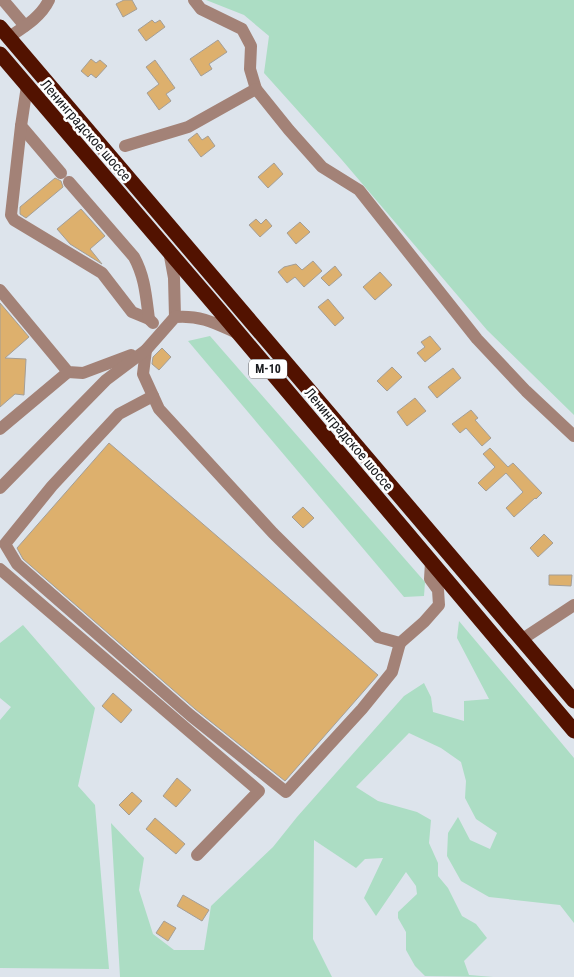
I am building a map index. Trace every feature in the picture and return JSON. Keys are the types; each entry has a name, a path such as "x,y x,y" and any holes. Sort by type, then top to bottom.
{"highway":[{"name":"Ленинградское шоссе","path":"4,32 574,702"},
{"name":"Ленинградское шоссе","path":"0,54 169,251 574,731"}],"lane":[{"path":"3,0 25,26"},
{"path":"4,32 25,26 45,7 49,0"},
{"path":"194,0 202,9 242,29 251,46 250,69 256,89 289,130 322,167 359,190 477,339 526,391 574,436"},
{"path":"27,86 11,215 14,220 102,273 132,312 149,319 162,332"},
{"path":"125,146 188,127 256,89"},
{"path":"21,126 134,257 141,269 145,283 149,319"},
{"path":"0,488 106,380 146,350 175,317 174,278 169,251"},
{"path":"0,290 68,372"},
{"path":"175,317 190,316 208,319 239,334"},
{"path":"0,429 68,372 83,373 146,350"},
{"path":"146,350 143,374 159,409 274,533 378,637 400,643"},
{"path":"153,396 119,414 46,493 4,544 17,564 190,715 286,792 362,709 392,672 400,643 424,622 439,604 438,590 430,579 431,562"},
{"path":"0,569 258,791 197,855"},
{"path":"521,640 574,606"}],"green space":[{"path":"206,0 574,0 574,415 487,330 342,160 264,73 269,36 244,15"},
{"path":"210,336 425,582 424,596 404,597 188,341"},
{"path":"459,621 574,758 574,923 560,905 489,897 461,881 447,856 448,833 458,817 470,840 490,849 497,833 476,819 465,798 466,781 461,762 441,748 409,733 356,787 378,801 417,812 431,820 429,843 438,863 438,876 448,888 462,916 476,924 487,938 464,961 469,975 493,977 425,976 415,966 406,950 406,932 398,918 398,912 417,894 416,886 406,872 376,916 364,898 383,858 365,859 356,868 314,840 313,939 332,977 120,977 111,823 144,858 139,890 153,934 174,950 204,950 211,906 273,847 297,817 404,696 424,683 431,697 433,712 464,721 464,701 489,699 457,638"},
{"path":"23,625 95,708 78,786 95,805 109,969 0,968 0,720 11,707 0,698 0,643"}],"building":[{"path":"124,0 132,0 137,9 123,17 116,4"},
{"path":"152,20 155,23 160,20 165,27 146,41 138,30"},
{"path":"218,40 227,52 209,64 212,69 201,76 190,59"},
{"path":"91,59 96,63 100,60 107,66 96,78 91,74 88,77 81,71"},
{"path":"155,60 175,88 166,94 171,101 159,110 147,93 159,84 146,67"},
{"path":"197,133 202,140 208,136 215,146 201,157 188,140"},
{"path":"274,163 283,174 268,188 258,177"},
{"path":"55,178 61,181 63,187 26,218 20,214 20,207"},
{"path":"81,209 105,236 90,249 102,264 70,244 57,229"},
{"path":"256,219 261,224 266,219 272,226 260,237 249,225"},
{"path":"300,222 310,232 296,244 287,233"},
{"path":"313,261 322,271 304,287 295,277 287,283 278,272 284,267 296,264 302,270"},
{"path":"335,266 342,275 329,286 321,278"},
{"path":"380,272 392,285 375,300 363,287"},
{"path":"328,299 344,318 335,326 318,307"},
{"path":"0,303 29,337 5,358 26,359 24,395 15,394 0,407"},
{"path":"430,336 441,349 425,362 417,353 425,347 421,342"},
{"path":"162,348 171,357 159,370 152,364 153,357"},
{"path":"392,367 402,377 387,391 377,381"},
{"path":"453,368 461,378 437,398 428,387"},
{"path":"415,398 426,411 407,426 397,412"},
{"path":"471,410 478,418 475,420 491,438 482,446 466,428 460,433 452,424"},
{"path":"109,443 378,675 285,781 195,709 23,559 17,548"},
{"path":"490,448 508,467 513,463 542,493 514,517 506,508 523,492 506,473 486,491 478,483 495,467 483,454"},
{"path":"303,507 314,518 303,528 292,517"},
{"path":"544,534 553,543 538,557 530,548"},
{"path":"549,575 572,575 571,586 549,585"},
{"path":"113,693 132,710 121,723 102,706"},
{"path":"177,778 191,790 176,807 163,796"},
{"path":"132,792 142,801 129,815 119,805"},
{"path":"155,818 185,844 176,854 146,829"},
{"path":"183,895 209,910 202,921 177,906"},
{"path":"164,921 176,928 168,941 156,933"}]}
